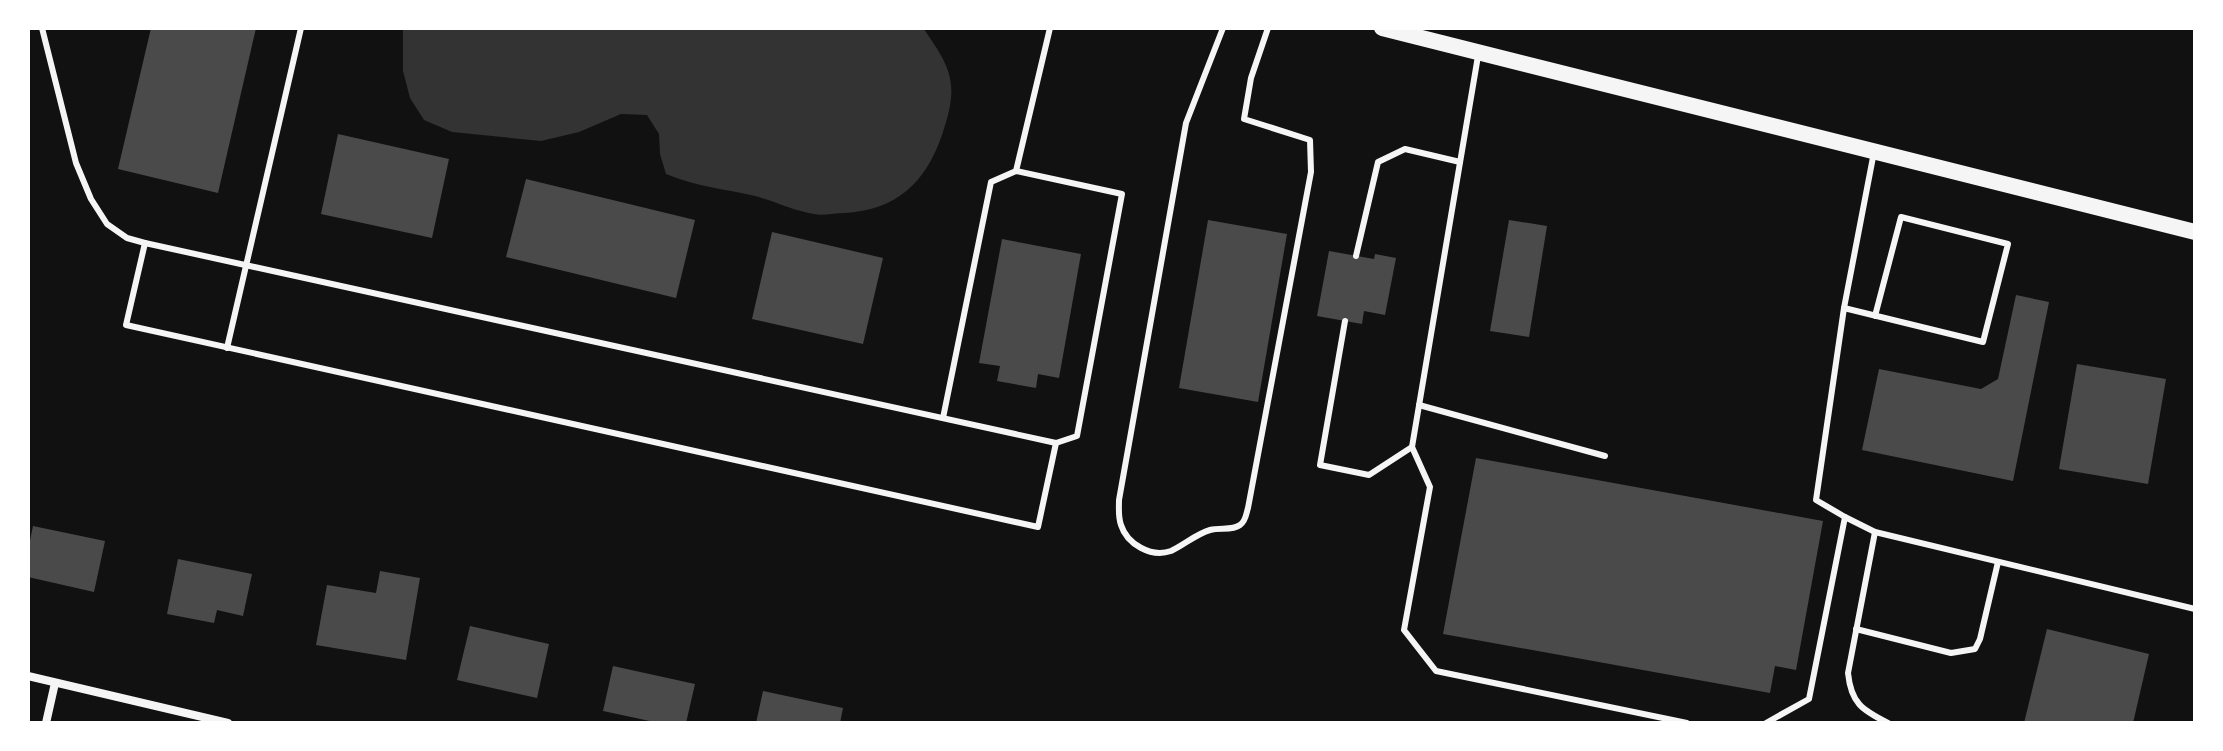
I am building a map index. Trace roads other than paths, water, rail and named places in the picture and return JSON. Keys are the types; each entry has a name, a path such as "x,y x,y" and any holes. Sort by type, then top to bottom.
{"main road":[{"path":"1382,28 1410,31 1479,52 2195,232"}],"street":[{"path":"28,676 228,723"},
{"path":"46,723 55,683"}],"lane":[{"path":"42,28 76,163 91,199 107,224 127,238 1056,443 1077,436 1122,194 1016,171 991,182 943,418"},
{"path":"227,348 301,28"},
{"path":"1016,171 1050,28"},
{"path":"1223,28 1186,123 1119,500 1121,527 1130,540 1153,552 1169,552 1210,530 1238,527 1245,520 1248,508 1311,172 1310,140 1244,119 1251,78 1268,28"},
{"path":"1479,52 1412,447 1430,487 1404,630 1436,671 1687,723"},
{"path":"1356,256 1378,162 1405,149 1460,162"},
{"path":"1874,152 1844,308 1816,500 1875,532 2195,609"},
{"path":"1844,308 1875,316 1983,342 2008,244 1901,217 1875,316"},
{"path":"145,243 126,325 1038,527 1056,443"},
{"path":"1345,321 1320,465 1369,475 1412,447"},
{"path":"1419,405 1605,456"},
{"path":"1766,723 1809,699 1845,517"},
{"path":"1875,532 1848,673 1850,689 1858,703 1867,713 1888,723"},
{"path":"1856,629 1951,653 1975,649 1998,562"}]}
